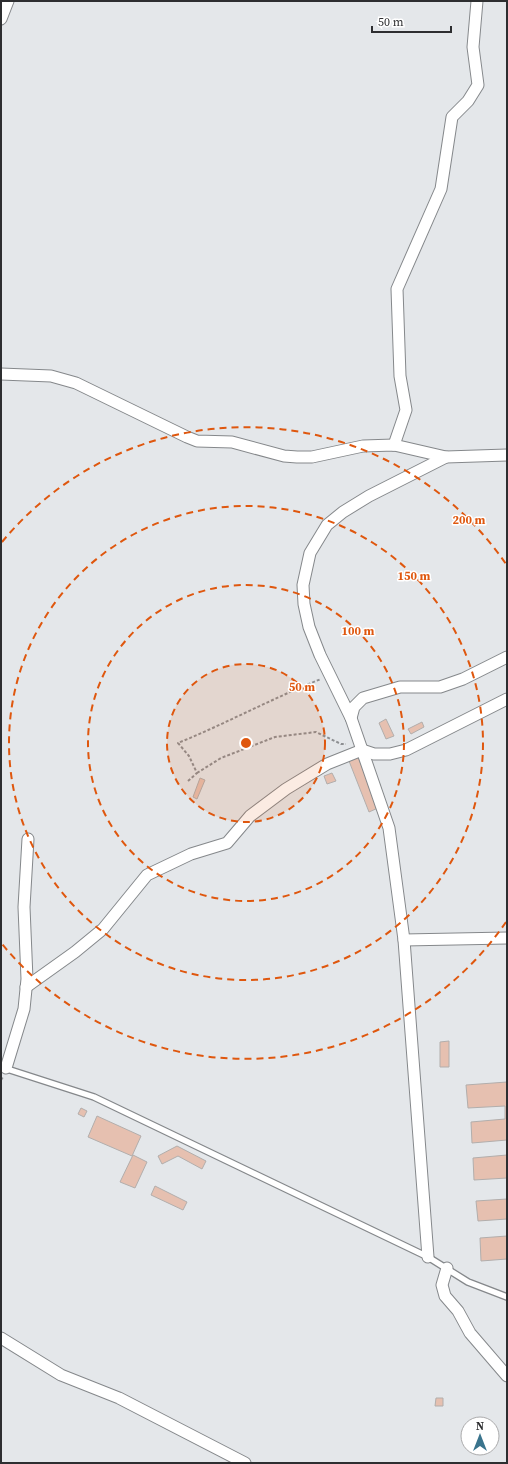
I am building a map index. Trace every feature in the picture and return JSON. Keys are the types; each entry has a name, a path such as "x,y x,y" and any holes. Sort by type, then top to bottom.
{"street":[{"path":"1,18 8,1"},
{"path":"394,445 406,410 400,376 397,289 441,189 452,117 468,101 478,85 473,47 477,1"},
{"path":"1,374 51,376 76,382 197,441 232,442 284,456 312,457 363,446 394,445 446,457 507,456"},
{"path":"428,1257 404,940 389,828 351,718 330,676 309,627 304,604 303,585 310,553 318,538 328,525 343,512 369,496 446,457"},
{"path":"351,718 354,707 363,698 400,687 440,688 507,657"},
{"path":"361,746 374,754 390,754 406,750 507,698"},
{"path":"26,987 75,952 102,929 147,875 191,854 227,842 250,816 286,789 327,764 361,746"},
{"path":"4,1067 24,1009 26,987 24,907 28,839"},
{"path":"404,940 507,938"},
{"path":"447,1268 442,1285 445,1296 458,1311 470,1333 507,1376"},
{"path":"1,1338 61,1375 119,1398 245,1463"}],"lane":[{"path":"4,1067 94,1097 428,1257 468,1282 507,1297"}],"path":[{"path":"197,773 189,756 178,742 212,729 254,708 330,676"},
{"path":"188,781 197,773 221,758 275,737 316,732 341,744 361,746"}],"building":[{"path":"386,719 394,736 386,739 379,723"},
{"path":"422,722 424,727 411,734 408,729"},
{"path":"358,757 378,808 369,812 349,761"},
{"path":"332,773 336,781 327,784 324,776"},
{"path":"200,778 205,780 197,799 193,797"},
{"path":"449,1041 449,1067 440,1067 440,1042"},
{"path":"507,1082 507,1140 472,1143 471,1122 505,1119 505,1106 468,1108 466,1085"},
{"path":"81,1108 87,1111 84,1117 78,1114"},
{"path":"97,1116 141,1136 132,1156 88,1137"},
{"path":"177,1146 206,1161 202,1169 178,1156 162,1164 158,1156"},
{"path":"133,1155 147,1162 135,1188 120,1182"},
{"path":"507,1155 507,1178 474,1180 473,1158"},
{"path":"155,1186 187,1202 183,1210 151,1195"},
{"path":"507,1199 507,1219 478,1221 476,1201"},
{"path":"507,1236 507,1259 481,1261 480,1238"},
{"path":"436,1398 443,1398 443,1406 435,1406"}]}
